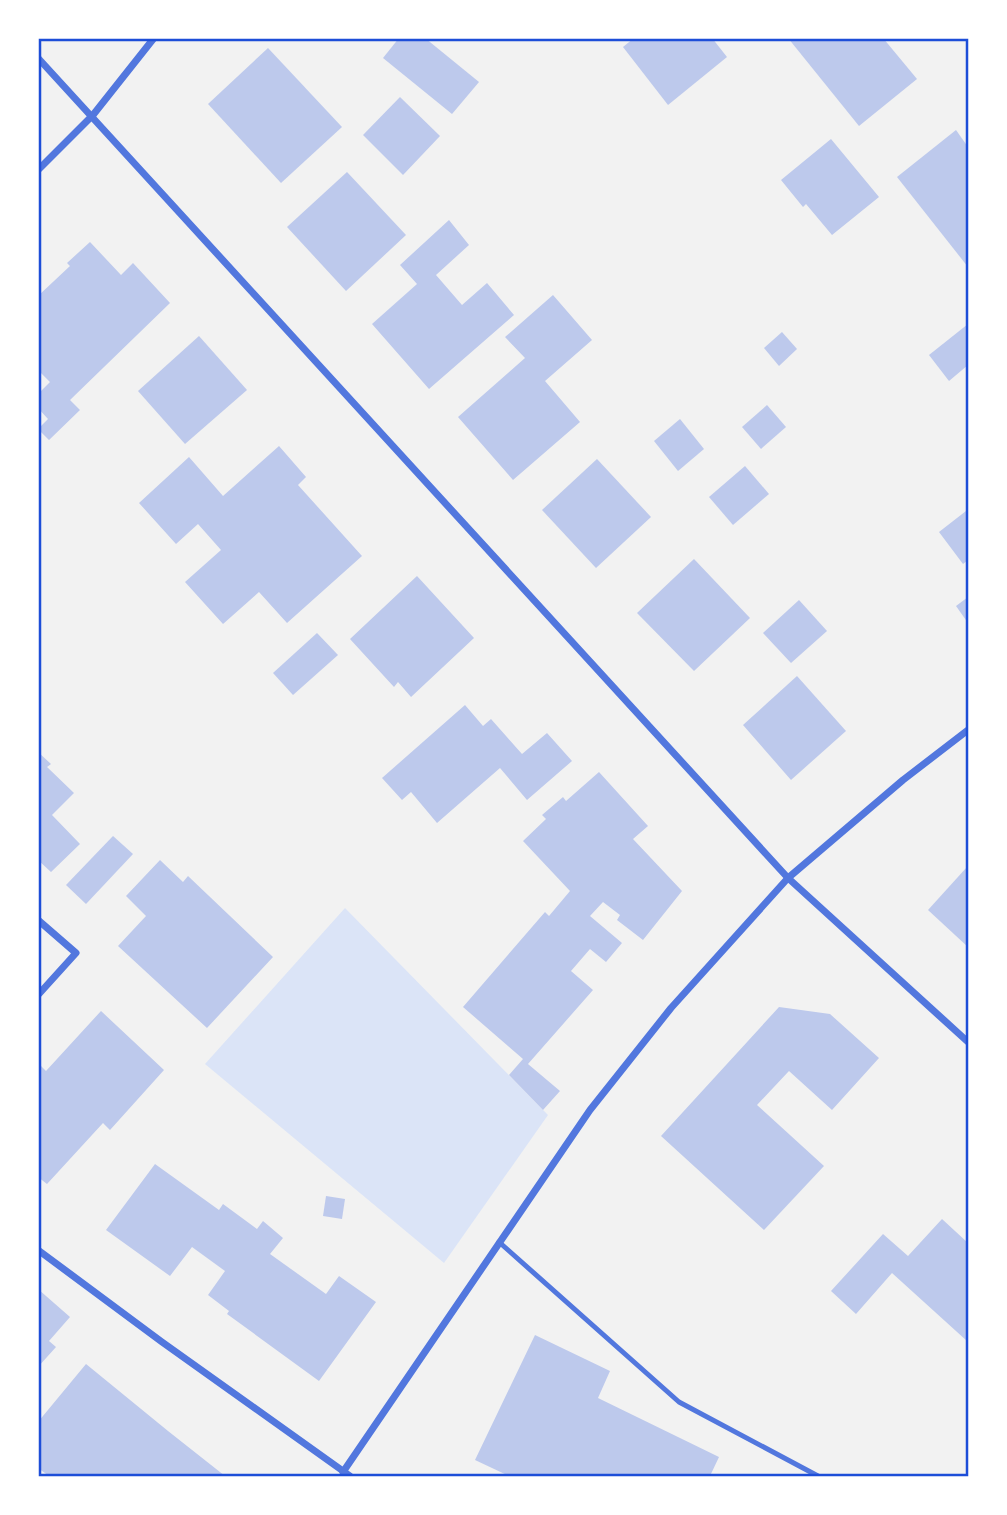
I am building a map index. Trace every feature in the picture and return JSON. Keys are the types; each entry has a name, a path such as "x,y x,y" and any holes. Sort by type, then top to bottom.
{"street":[{"path":"38,170 93,115 154,38"},
{"path":"38,58 789,878 968,1042"},
{"path":"38,1250 347,1474 499,1242 590,1110 654,1028 789,878 903,780 968,730"},
{"path":"38,920 76,953 38,995"}],"lane":[{"path":"499,1242 679,1402 818,1476"}],"shaded area":[{"path":"345,908 548,1115 444,1263 205,1064"}],"building":[{"path":"399,38 425,38 479,82 452,114 383,58"},
{"path":"634,38 712,38 727,57 668,105 623,47"},
{"path":"788,38 883,38 917,79 859,126"},
{"path":"268,48 342,127 281,183 208,104"},
{"path":"400,97 440,136 403,175 363,135"},
{"path":"956,130 968,147 968,267 897,177"},
{"path":"831,139 879,197 832,235 806,204 803,207 781,180"},
{"path":"347,172 406,235 346,291 287,227"},
{"path":"449,220 469,245 436,275 462,305 487,283 514,315 429,389 372,324 417,284 400,265"},
{"path":"90,242 121,275 133,263 170,303 70,400 80,410 49,440 38,429 48,419 38,408 38,394 50,382 38,370 38,296 70,266 67,263"},
{"path":"553,295 592,340 545,381 580,422 513,480 458,417 525,358 505,337"},
{"path":"968,324 968,365 949,381 929,355"},
{"path":"782,332 797,349 779,366 764,348"},
{"path":"199,336 247,390 185,444 138,391"},
{"path":"767,405 786,427 761,449 742,427"},
{"path":"680,419 704,449 678,471 654,441"},
{"path":"279,446 306,477 298,485 362,556 287,623 259,592 223,624 185,582 221,550 198,524 176,544 139,503 189,457 223,496"},
{"path":"597,459 651,517 596,568 542,510"},
{"path":"745,466 769,494 733,525 709,497"},
{"path":"966,511 968,560 963,564 939,532"},
{"path":"694,559 750,618 694,671 637,613"},
{"path":"417,576 474,638 411,697 398,682 394,687 350,639"},
{"path":"968,597 968,623 956,606"},
{"path":"799,600 827,631 791,663 763,633"},
{"path":"317,633 338,655 293,695 273,673"},
{"path":"797,676 846,731 791,780 743,725"},
{"path":"465,705 483,726 491,719 522,754 547,733 572,761 527,800 500,768 437,823 411,792 402,800 382,778"},
{"path":"38,752 51,764 47,767 74,793 52,815 80,844 51,872 38,860"},
{"path":"599,772 648,826 633,839 682,891 643,940 617,920 620,915 603,902 590,916 622,943 606,962 590,949 571,971 593,990 528,1064 560,1091 543,1110 509,1075 523,1059 463,1007 545,912 549,916 570,891 523,841 546,819 542,815 563,797 566,801"},
{"path":"113,836 133,854 86,904 66,885"},
{"path":"160,860 183,882 188,876 273,957 207,1028 118,946 146,916 126,896"},
{"path":"967,867 968,869 968,947 928,910"},
{"path":"779,1007 830,1014 879,1058 832,1110 789,1071 757,1105 824,1166 764,1230 661,1136"},
{"path":"101,1011 164,1070 110,1130 103,1123 47,1184 38,1177 38,1068 41,1066 46,1071"},
{"path":"155,1164 219,1210 223,1204 257,1229 263,1221 283,1238 270,1254 326,1294 339,1276 376,1302 319,1381 227,1314 229,1311 208,1295 225,1271 192,1247 170,1276 106,1230"},
{"path":"326,1196 345,1199 342,1219 323,1216"},
{"path":"942,1219 968,1243 967,1341 892,1273 856,1314 831,1291 883,1234 908,1256"},
{"path":"38,1289 70,1317 49,1341 56,1347 38,1367"},
{"path":"535,1335 610,1371 598,1398 719,1457 710,1476 509,1476 475,1460"},
{"path":"86,1364 225,1476 49,1476 38,1468 38,1422"}]}
